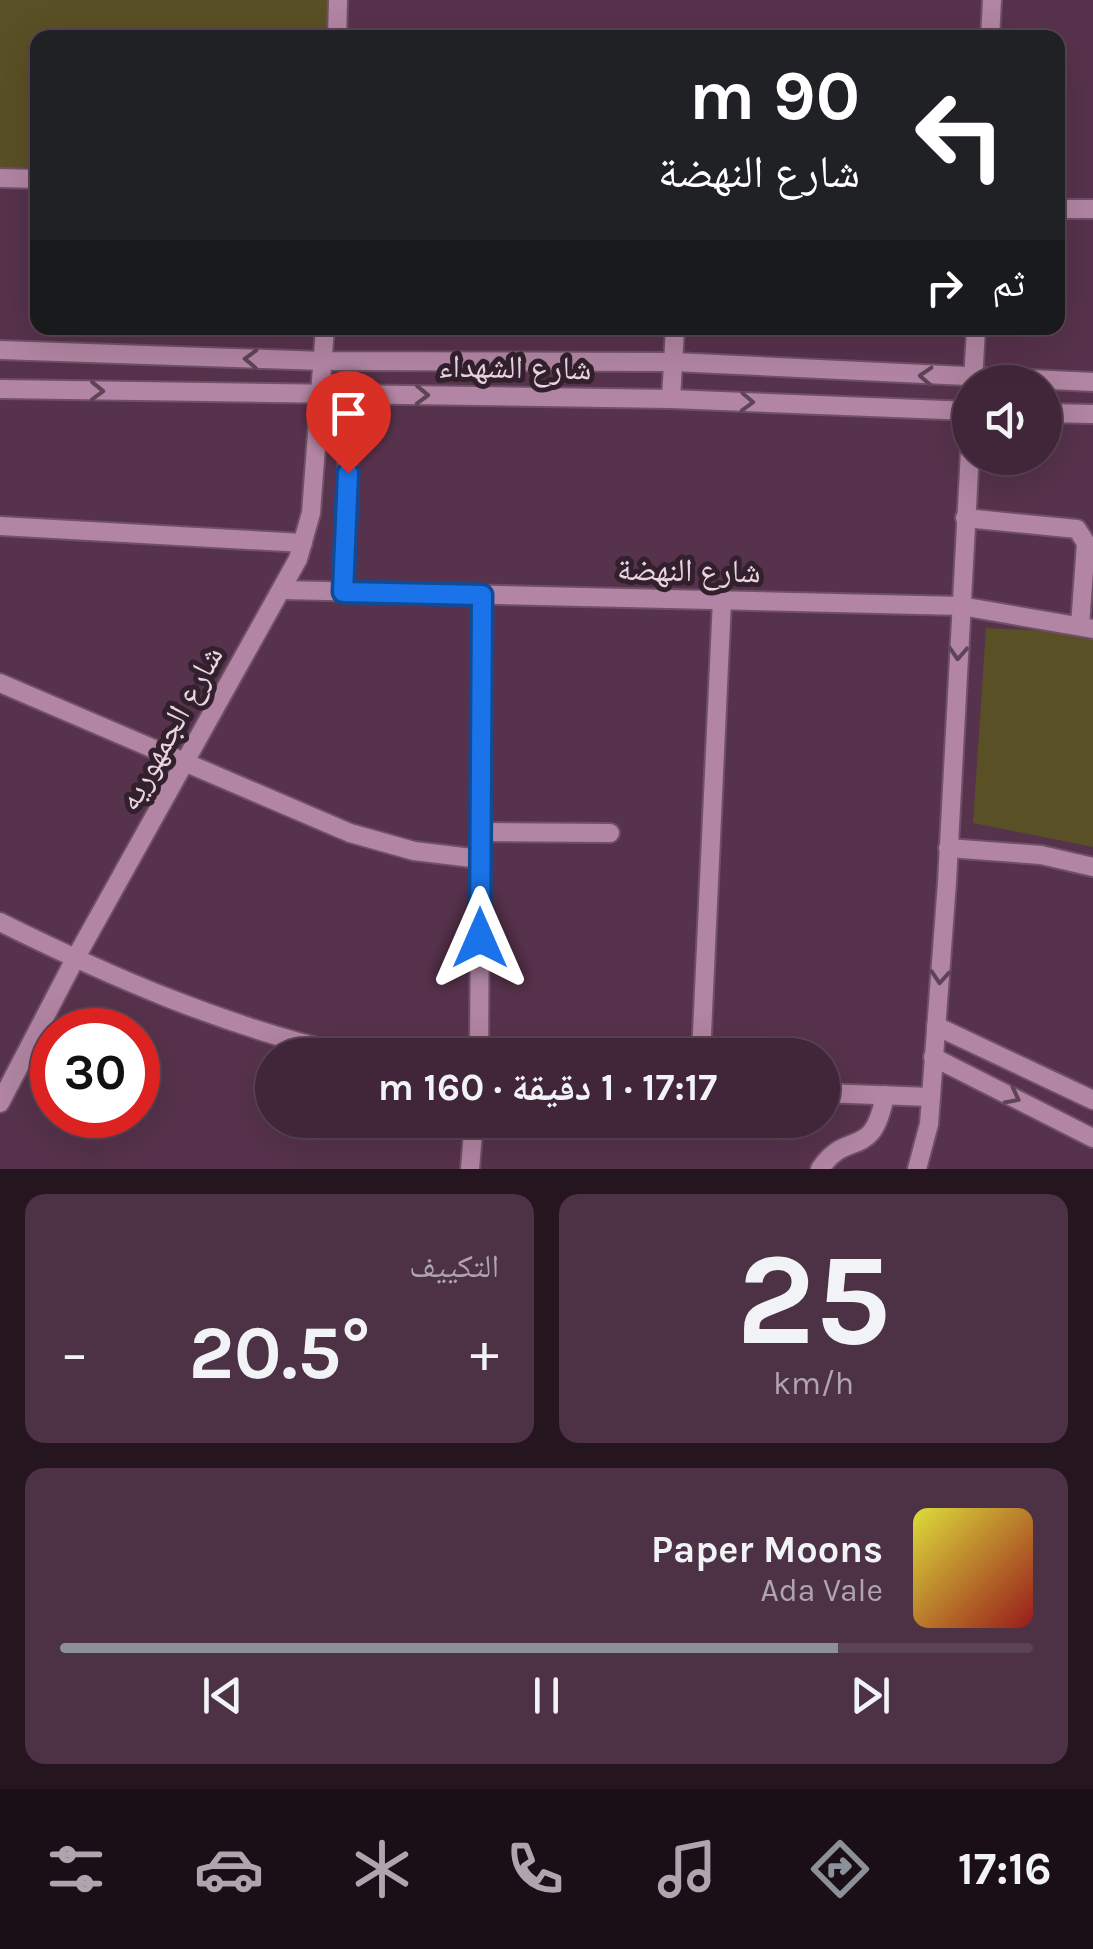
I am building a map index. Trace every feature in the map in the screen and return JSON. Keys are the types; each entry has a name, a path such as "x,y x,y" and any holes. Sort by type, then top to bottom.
{"street":[{"path":"337,30 338,0"},
{"path":"990,30 992,0"},
{"path":"0,178 30,179"},
{"path":"1065,208 1093,209"},
{"name":"شارع الجمهوريه","path":"0,1103 75,959 283,590 304,543 310,514 325,335"},
{"path":"671,399 675,335"},
{"path":"975,365 976,335"},
{"name":"شارع الشهداء","path":"0,350 324,361 674,362 952,379"},
{"name":"شارع الشهداء","path":"1062,381 1093,382"},
{"name":"شارع الشهداء","path":"0,389 671,399 952,410"},
{"path":"343,592 350,394"},
{"path":"1062,413 1093,414"},
{"path":"917,1169 929,1124 934,1057 969,475"},
{"path":"966,518 1077,529 1086,543 1086,627"},
{"path":"0,526 304,543"},
{"name":"شارع النهضة","path":"283,590 961,606 1086,627"},
{"path":"478,1038 482,595"},
{"path":"702,1038 722,600"},
{"path":"0,682 382,843 480,859"},
{"path":"480,832 610,833"},
{"path":"948,848 1041,855 1093,867"},
{"path":"0,922 152,993 289,1038"},
{"path":"936,1026 1093,1100"},
{"path":"934,1057 1093,1138"},
{"path":"840,1094 931,1097"},
{"path":"820,1169 836,1152 875,1132 884,1095"},
{"path":"470,1169 473,1138"}],"shaded area":[{"path":"0,0 338,0 336,30 30,30 30,178 0,177"},
{"path":"986,628 1054,631 1093,638 1093,847 973,823"}],"route":[{"path":"348,473 343,592 482,595 480,938"}]}
